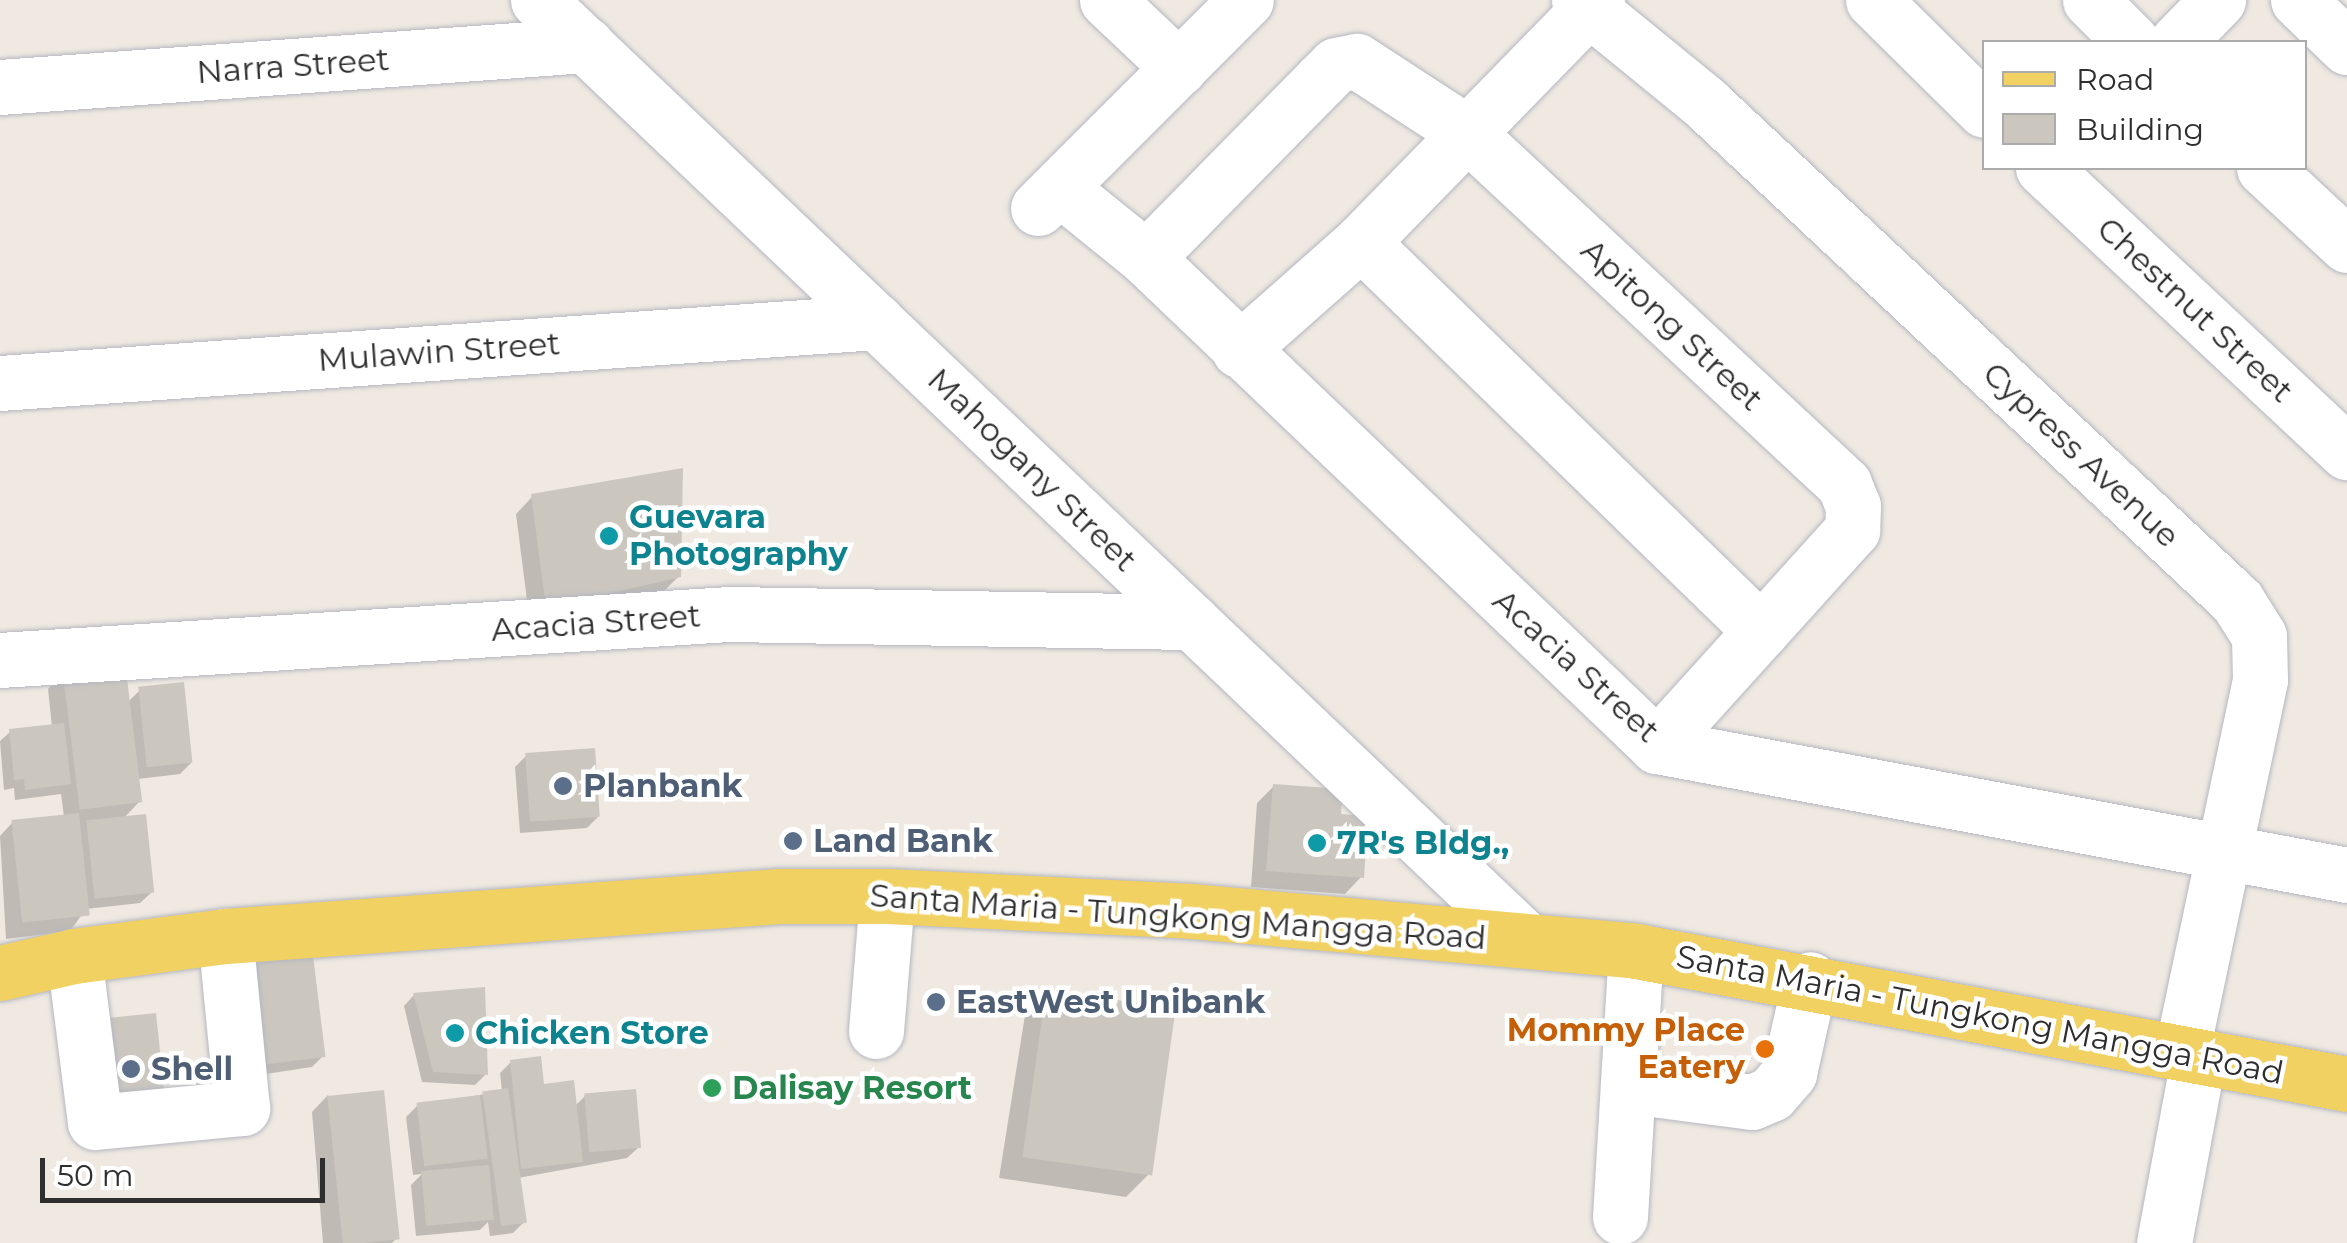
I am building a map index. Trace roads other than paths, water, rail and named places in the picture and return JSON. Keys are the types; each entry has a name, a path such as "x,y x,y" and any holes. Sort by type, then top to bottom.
{"main road":[{"name":"Santa Maria - Tungkong Mangga Road","path":"0,974 74,956 225,936 780,896 887,896 1192,911 1636,952 1810,979 2347,1084"}],"street":[{"name":"Mahogany Street","path":"538,0 1526,940"},
{"path":"1107,0 1180,68 1246,0"},
{"path":"1874,0 1982,108"},
{"path":"2090,0 2130,40"},
{"path":"2179,40 2218,0"},
{"path":"2298,0 2347,47"},
{"path":"1239,350 1361,242 1588,3"},
{"name":"Cypress Avenue","path":"1588,3 1704,102 2237,601 2259,636 2260,680 2224,853 2164,1243"},
{"name":"Narra Street","path":"0,87 586,44"},
{"name":"Apitong Street","path":"1146,258 1336,66 1357,62 1466,132 1844,484 1853,506 1852,530 1762,631"},
{"name":"Acacia Street","path":"1180,68 1053,201 1146,258 1657,746 2347,876"},
{"name":"Chestnut Street","path":"2049,170 2347,452"},
{"path":"2266,170 2347,245"},
{"path":"1361,242 1762,631 1657,746"},
{"name":"Mulawin Street","path":"0,383 877,322"},
{"name":"Acacia Street","path":"0,660 730,614 1192,622"},
{"path":"876,1031 887,896"},
{"path":"74,956 95,1122 242,1108 225,936"},
{"path":"1620,1217 1636,952"},
{"path":"1629,1086 1752,1102 1771,1094 1789,1073 1810,979"}],"place":[{"name":"Guevara Photography","path":"609,536"},
{"name":"Planbank","path":"563,786"},
{"name":"Land Bank","path":"793,841"},
{"name":"7R's Bldg.,","path":"1317,843"},
{"name":"EastWest Unibank","path":"936,1002"},
{"name":"Chicken Store","path":"455,1033"},
{"name":"Mommy Place Eatery","path":"1765,1049"},
{"name":"Shell","path":"131,1069"},
{"name":"Dalisay Resort","path":"712,1088"}]}
